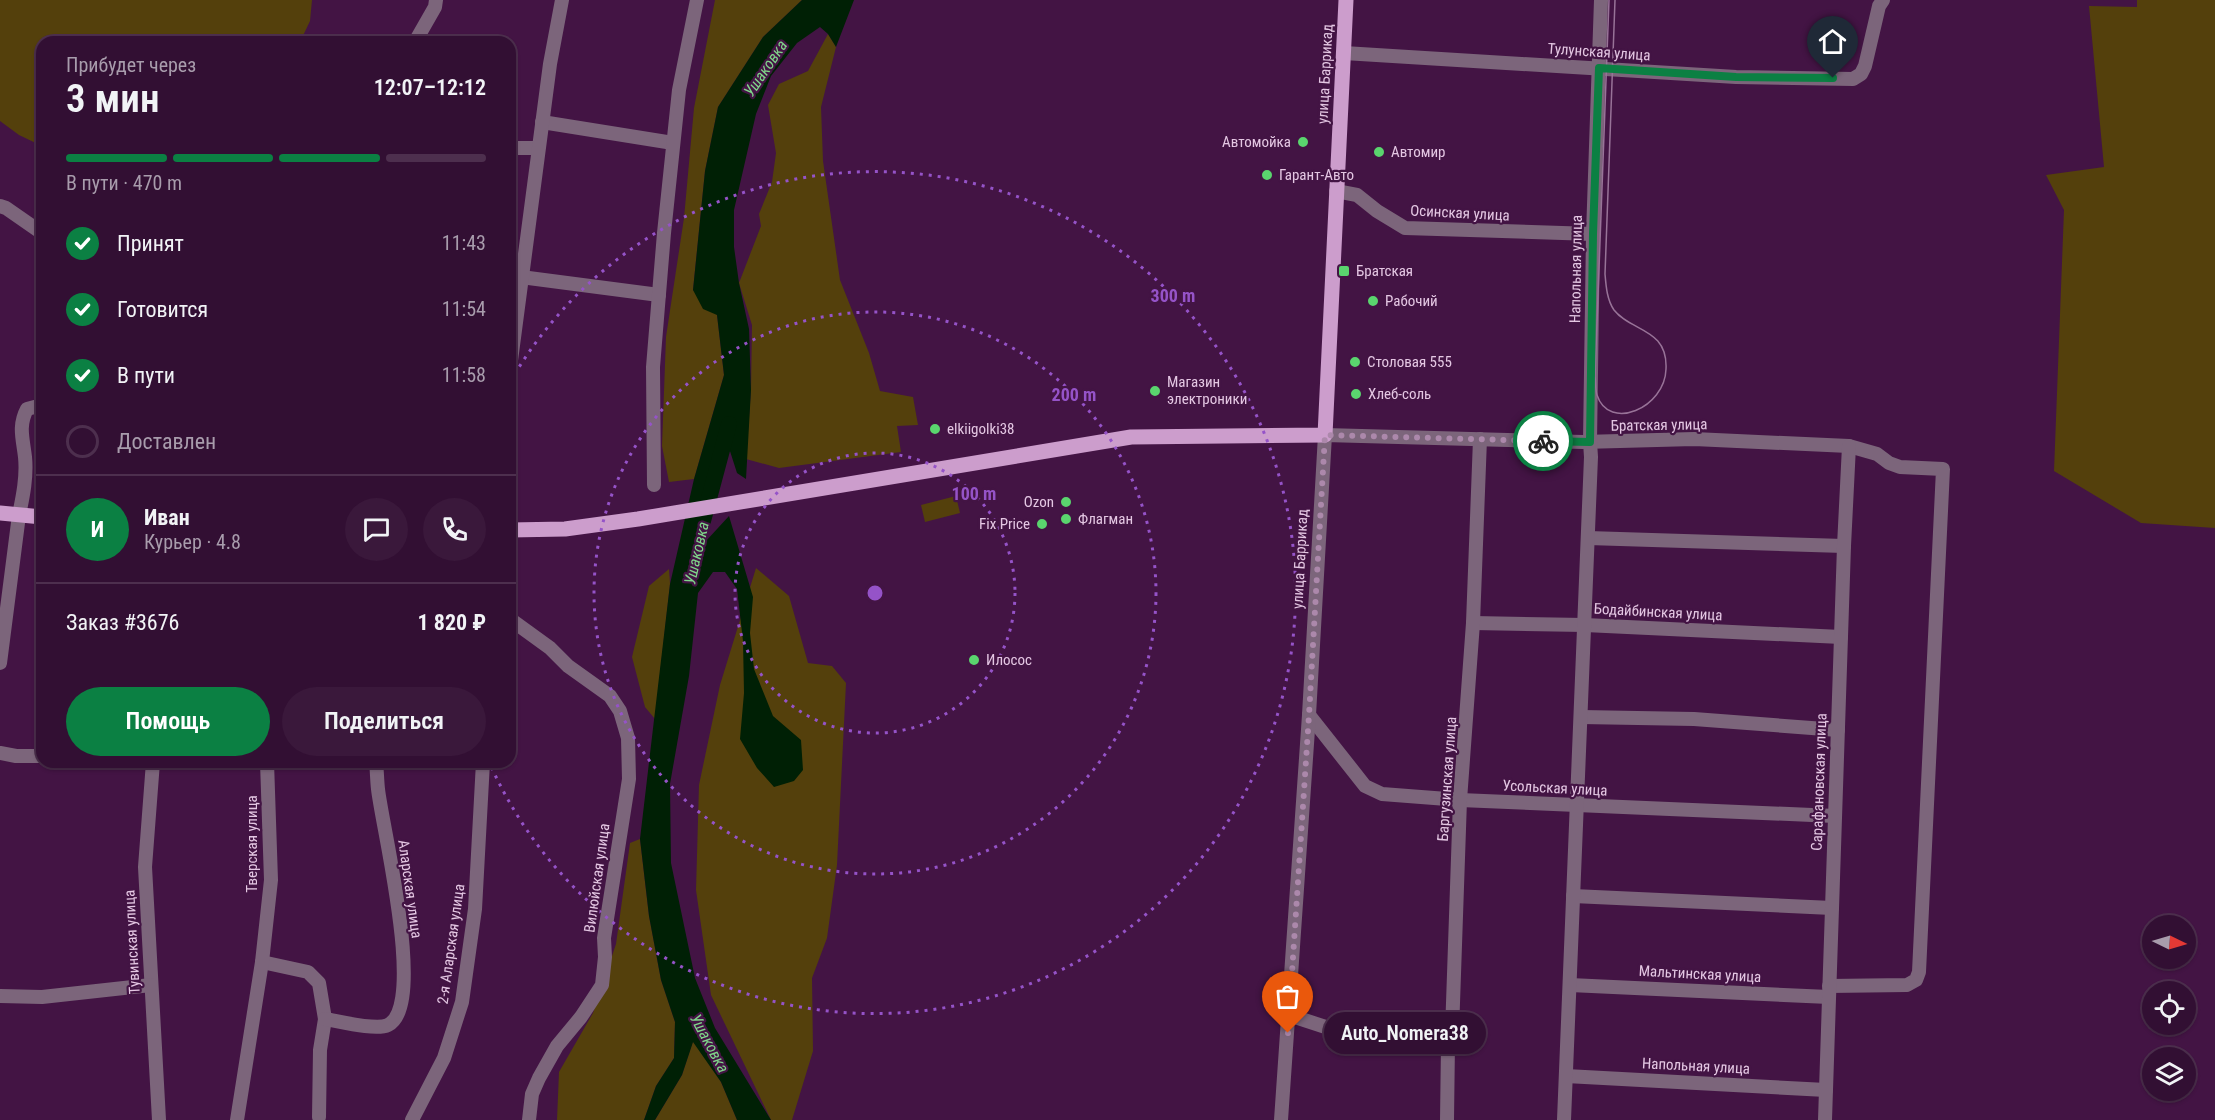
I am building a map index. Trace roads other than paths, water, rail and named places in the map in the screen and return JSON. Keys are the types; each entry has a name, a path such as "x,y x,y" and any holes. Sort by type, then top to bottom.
{"main road":[{"name":"улица Баррикад","path":"1325,435 1346,0"},
{"path":"516,530 565,529 638,519 1131,437 1325,435"},
{"path":"0,513 36,516"}],"street":[{"path":"418,36 435,7 435,0"},
{"path":"516,318 521,277 517,259 562,0"},
{"path":"654,485 653,367 659,295 679,90 697,0"},
{"name":"Напольная улица","path":"1564,1120 1591,457 1593,234 1601,0"},
{"name":"Тулунская улица","path":"1344,53 1736,77 1852,79 1861,74 1865,66 1879,6 1883,0"},
{"path":"542,122 673,142"},
{"path":"516,148 538,148"},
{"name":"Осинская улица","path":"1336,192 1357,195 1377,211 1405,228 1593,234"},
{"path":"0,206 36,229"},
{"path":"521,277 659,295"},
{"path":"0,663 19,515 24,493 25,457 21,439 22,419 27,410 36,407"},
{"name":"Братская улица","path":"1325,435 1590,442 1694,440 1849,446 1877,454 1889,464 1900,467 1944,469 1919,972 1916,980 1907,985 1829,992"},
{"name":"улица Баррикад","path":"1281,1120 1309,715 1325,435"},
{"name":"Баргузинская улица","path":"1447,1120 1448,1042 1452,1032 1460,800 1473,623 1479,439"},
{"name":"Сарафановская улица","path":"1825,1120 1849,446"},
{"path":"1588,538 1844,546"},
{"name":"Вилюйская улица","path":"516,623 550,648 568,666 610,696 620,711 628,738 629,778 604,938 606,957 602,985 581,1017 557,1046 539,1078 530,1106 529,1120"},
{"name":"Бодайбинская улица","path":"1473,623 1585,625 1841,637"},
{"name":"Усольская улица","path":"1309,715 1365,786 1382,794 1577,806 1835,816"},
{"path":"1581,717 1694,719 1838,730"},
{"path":"0,753 36,756"},
{"name":"Тувинская улица","path":"153,768 145,867 159,1120"},
{"name":"Тверская улица","path":"237,1120 262,962 271,880 267,768"},
{"name":"Аларская улица","path":"325,1019 378,1027 388,1025 397,1016 404,993 401,918 378,789 376,768"},
{"name":"2-я Аларская улица","path":"412,1120 444,1058 462,1002 474,909 483,768"},
{"path":"1573,896 1832,908"},
{"path":"262,962 308,972 319,983 325,1019 320,1050 319,1117"},
{"path":"0,996 42,997 151,985"},
{"name":"Мальтинская улица","path":"1570,985 1829,992"},
{"path":"1289,1015 1344,1033 1399,1040 1448,1042"},
{"name":"Напольная улица","path":"1566,1076 1826,1090"}],"water":[{"path":"802,0 854,0 836,47 828,34 820,27 797,43 771,76 756,114 734,210 734,247 749,329 751,390 746,479 737,473 729,448 717,442 705,497 706,541 729,516 753,597 750,633 754,669 773,716 801,740 803,770 794,781 774,787 757,768 740,739 744,693 743,641 737,589 725,572 713,572 698,593 689,676 670,784 671,863 695,978 715,1028 771,1120 737,1120 721,1082 693,1042 682,1075 655,1120 644,1120 656,1086 674,1058 675,1022 661,980 649,916 640,839 670,584 694,479 724,375 717,315 703,309 693,290 705,171 718,107 763,37"}],"waterway":[{"name":"Ушаковка","path":"703,521 729,424"}],"tram line":[{"path":"1609,0 1595,376 1597,395 1603,406 1613,412 1624,413 1647,404 1656,395 1663,383 1666,369 1661,346 1655,338 1621,317 1614,310 1606,288 1615,0"}],"place":[{"name":"Автомойка","path":"1303,142"},
{"name":"Автомир","path":"1379,152"},
{"name":"Гарант-Авто","path":"1267,175"},
{"name":"Братская","path":"1344,271"},
{"name":"Рабочий","path":"1373,301"},
{"name":"Столовая 555","path":"1355,362"},
{"name":"Магазин электроники","path":"1155,391"},
{"name":"Хлеб-соль","path":"1356,394"},
{"name":"elkiigolki38","path":"935,429"},
{"name":"Ozon","path":"1066,502"},
{"name":"Флагман","path":"1066,519"},
{"name":"Fix Price","path":"1042,524"},
{"name":"Илосос","path":"974,660"},
{"name":"Auto_Nomera38","path":"1288,1033"}]}
